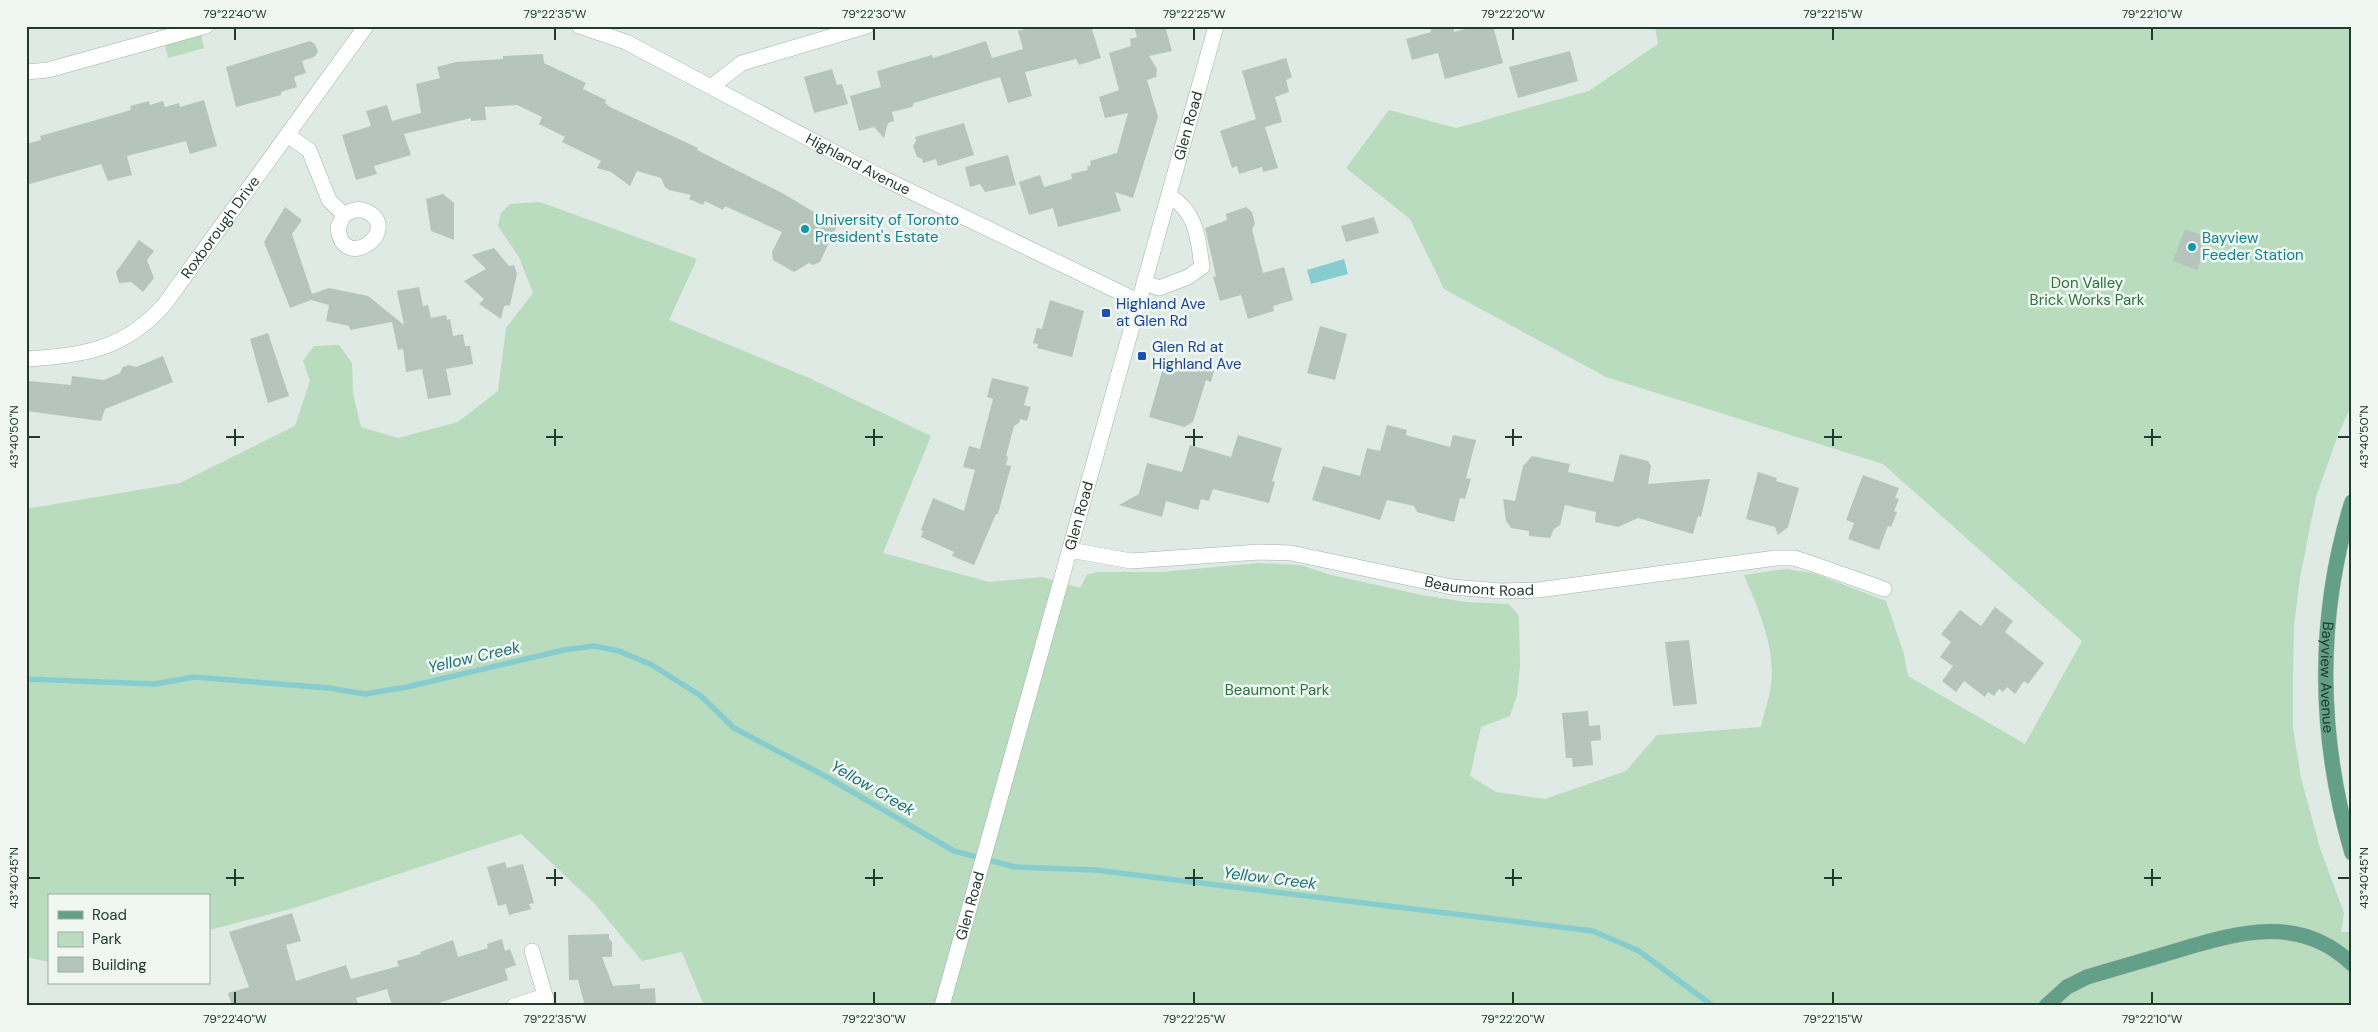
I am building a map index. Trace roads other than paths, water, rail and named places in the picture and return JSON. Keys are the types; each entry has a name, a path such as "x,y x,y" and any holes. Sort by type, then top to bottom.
{"main road":[{"name":"Bayview Avenue","path":"2352,502 2334,575 2326,647 2327,731 2338,804 2352,853"},
{"path":"2046,1006 2067,987 2087,977 2248,932 2287,932 2306,936 2326,945 2352,964"}],"street":[{"path":"26,72 48,70 206,26"},
{"name":"Roxborough Drive","path":"26,359 91,352 119,342 144,326 164,305 289,136 366,26"},
{"name":"Highland Avenue","path":"579,26 626,42 887,180 1140,302"},
{"path":"712,86 742,63 867,26"},
{"name":"Glen Road","path":"942,1006 1146,283 1216,26"},
{"path":"289,136 309,150 329,200 344,215"},
{"path":"1146,283 1159,288 1188,277 1202,267 1190,213 1170,196"},
{"name":"Beaumont Road","path":"1070,550 1130,561 1259,552 1291,553 1317,557 1426,582 1501,591 1538,590 1776,558 1794,558 1884,589"},
{"path":"514,1006 546,1001 532,950"}],"water":[{"path":"1344,259 1348,274 1311,284 1307,270"}],"waterway":[{"name":"Yellow Creek","path":"26,679 155,684 194,677 329,688 365,694 407,687 564,650 594,646 619,651 652,665 701,696 734,728 825,776 954,851 1015,867 1095,870 1593,931 1639,951 1713,1006"}],"place":[{"name":"University of Toronto President's Estate","path":"805,229"},
{"name":"Bayview Feeder Station","path":"2192,247"},
{"name":"Highland Ave at Glen Rd","path":"1106,313"},
{"name":"Glen Rd at Highland Ave","path":"1142,356"}],"park label":[{"name":"Don Valley Brick Works Park","path":"2087,292"},
{"name":"Beaumont Park","path":"1277,690"}]}
